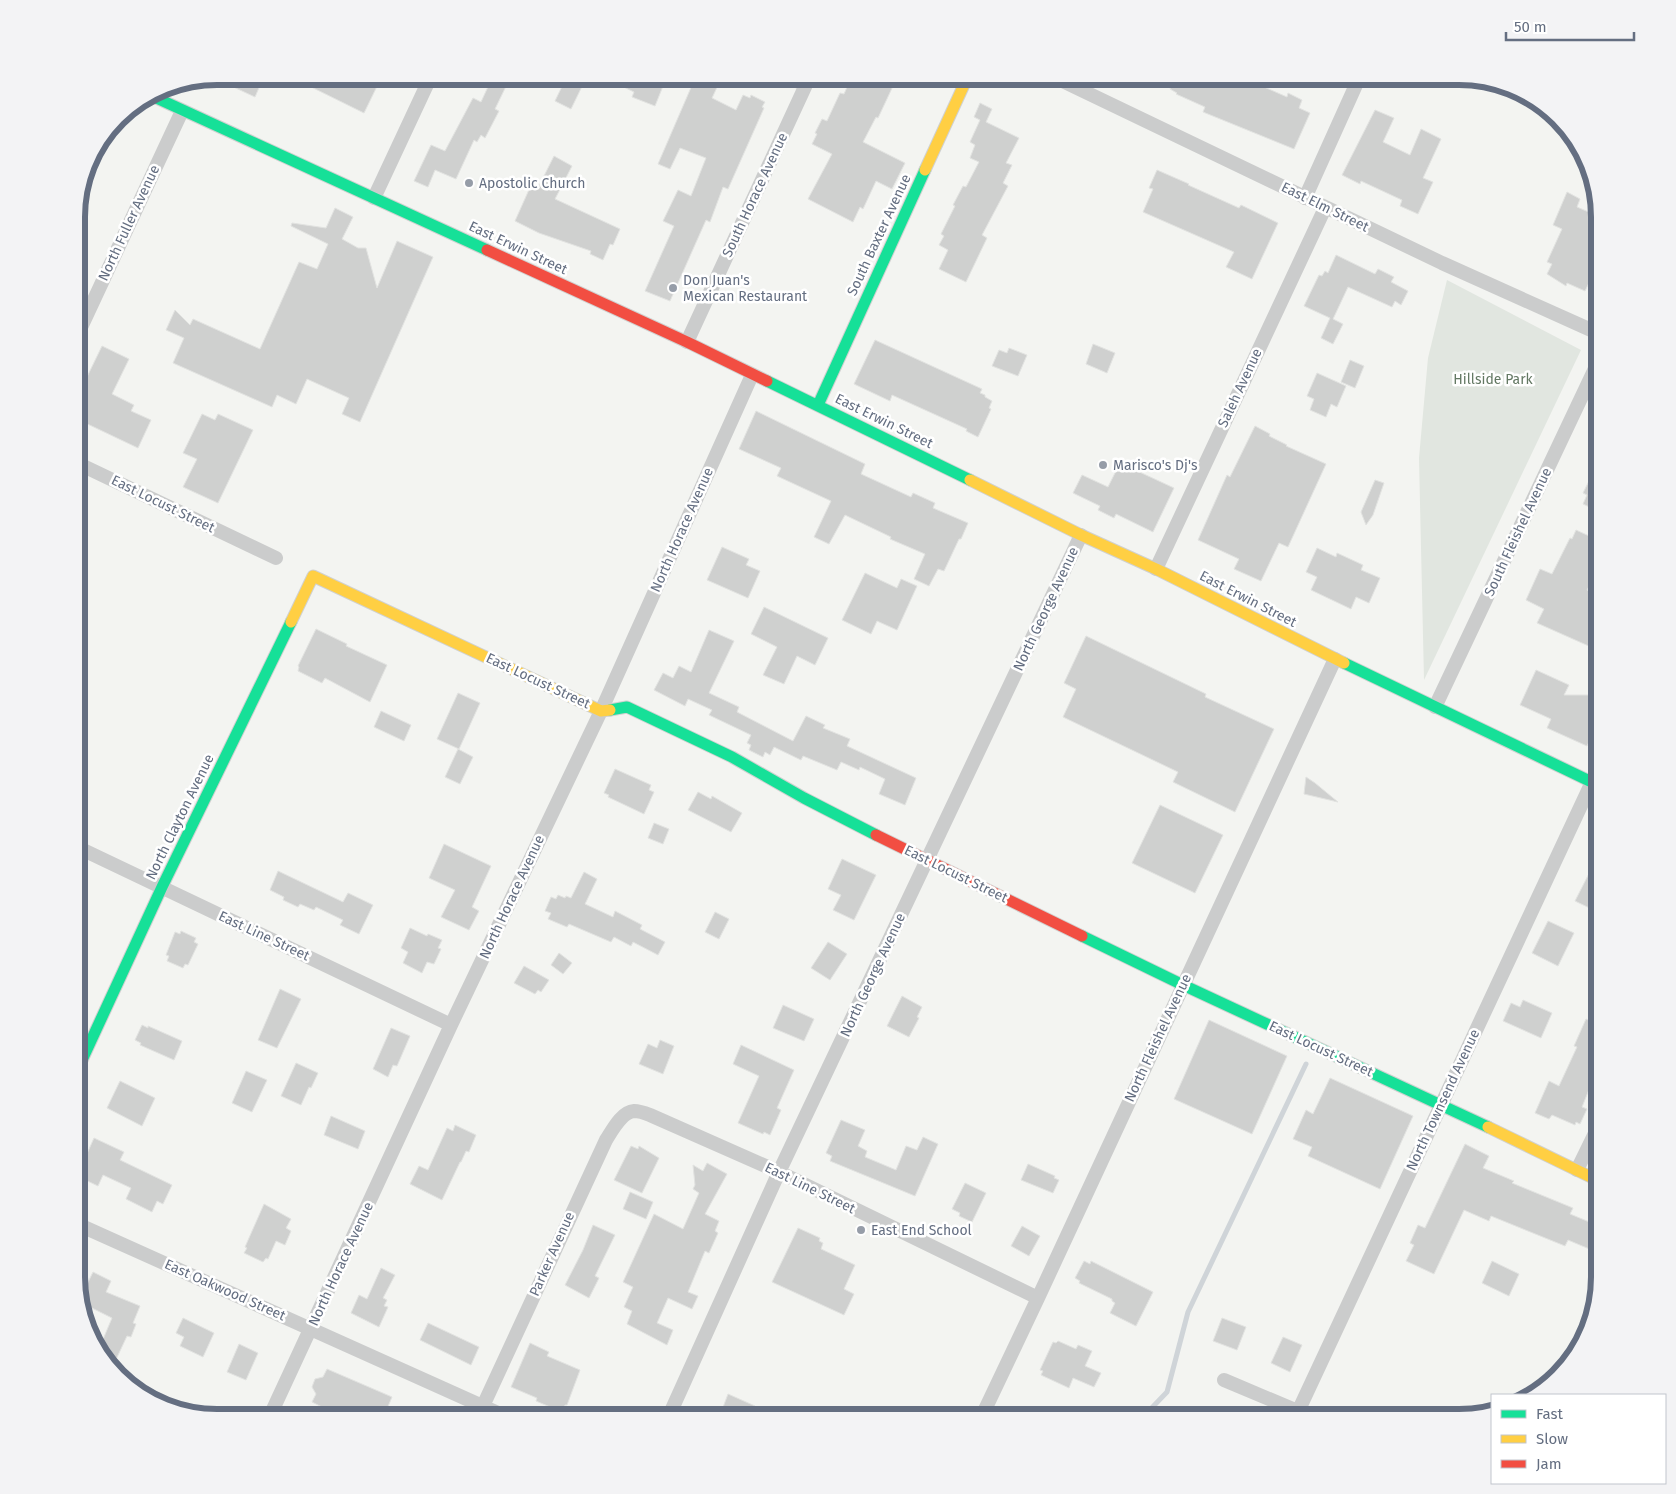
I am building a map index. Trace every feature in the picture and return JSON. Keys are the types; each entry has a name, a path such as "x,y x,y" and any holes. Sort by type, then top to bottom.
{"street":[{"path":"374,198 427,85"},
{"name":"South Horace Avenue","path":"687,342 806,85"},
{"name":"South Baxter Avenue","path":"818,405 964,85"},
{"name":"East Elm Street","path":"1071,85 1325,208 1591,330"},
{"path":"1306,198 1356,85"},
{"name":"East Erwin Street","path":"158,99 687,342 1081,535 1156,569 1335,659 1591,782"},
{"name":"North Fuller Avenue","path":"85,319 182,111"},
{"name":"Saleh Avenue","path":"1156,569 1325,208"},
{"name":"North Horace Avenue","path":"273,1409 601,711 752,375"},
{"name":"South Fleishel Avenue","path":"1436,707 1591,377"},
{"name":"East Locust Street","path":"85,467 276,558"},
{"name":"North George Avenue","path":"672,1409 779,1172 1081,535"},
{"name":"East Locust Street","path":"312,576 601,711 627,707 732,757 804,798 927,860 1183,985 1442,1104 1591,1177"},
{"name":"North Clayton Avenue","path":"85,1053 312,576"},
{"name":"North Fleishel Avenue","path":"985,1409 1335,659"},
{"name":"North Townsend Avenue","path":"1298,1409 1591,794"},
{"name":"East Line Street","path":"85,851 452,1025"},
{"name":"East Line Street","path":"633,1111 650,1114 779,1172 1038,1298"},
{"name":"Parker Avenue","path":"483,1406 606,1140 618,1122 626,1114 633,1111"},
{"path":"1577,1170 1591,1141"},
{"name":"East Oakwood Street","path":"85,1228 490,1409"},
{"path":"1224,1380 1285,1409"}],"green space":[{"name":"Hillside Park","path":"1447,280 1581,350 1424,680 1419,458 1428,358"}],"building":[{"path":"229,85 260,85 255,97"},
{"path":"307,85 378,85 364,113"},
{"path":"489,85 507,85 495,109 499,111 485,138 481,135 477,142 474,140 456,179 435,170 428,187 414,181 431,145 445,151 473,98 481,102"},
{"path":"563,85 583,85 571,109 555,101"},
{"path":"620,85 663,85 655,106 632,97 634,92"},
{"path":"692,85 718,85 712,98 736,110 743,95 750,98 751,95 765,102 728,189 723,187 710,222 706,220 670,301 645,291 674,226 663,221 678,190 691,196 706,158 680,148 670,169 658,164"},
{"path":"848,85 893,86 878,118 876,117 863,142 905,163 892,189 876,181 863,209 860,207 853,222 808,199 832,154 812,144 817,134 815,133 822,119 827,121 840,93 844,94"},
{"path":"1172,85 1260,85 1287,97 1288,93 1302,100 1299,108 1310,113 1294,149 1203,112 1205,107 1176,94 1170,89"},
{"path":"980,103 992,109 986,122 1019,138 1006,163 1012,165 1003,183 1008,186 982,235 987,238 966,282 939,269 948,250 939,245 944,236 941,234 955,206 953,205 963,186 966,187 979,162 970,158 975,145 970,142 980,120 974,117"},
{"path":"1375,110 1394,118 1383,142 1410,155 1421,129 1441,139 1423,178 1433,182 1418,214 1400,206 1402,200 1361,181 1360,184 1342,175"},
{"path":"554,156 572,166 555,199 620,229 613,245 610,244 603,260 590,254 591,251 539,233 515,221 532,183 539,186"},
{"path":"1157,170 1239,208 1241,205 1278,223 1252,279 1226,267 1234,252 1143,212 1153,189 1149,188"},
{"path":"1567,192 1580,199 1577,207 1591,213 1591,260 1589,265 1591,266 1591,278 1585,291 1567,283 1566,286 1547,274 1552,264 1547,262 1562,229 1553,225"},
{"path":"335,208 353,217 342,239 358,248 366,248 377,288 397,241 433,257 360,422 342,414 349,398 307,379 296,404 277,395 272,407 173,363 184,338 166,330 175,310 190,325 193,319 260,349 299,262 317,269 328,244 291,226 292,223 326,228"},
{"path":"1336,255 1375,274 1378,269 1394,277 1391,282 1408,291 1401,305 1395,301 1392,307 1348,287 1333,319 1343,324 1333,344 1321,338 1330,318 1304,306 1319,275 1322,276 1325,271 1328,273"},
{"path":"875,340 982,389 980,393 992,401 989,408 991,409 978,437 966,431 967,429 892,395 890,401 854,384"},
{"path":"1093,344 1115,353 1107,373 1086,364"},
{"path":"102,346 129,359 112,394 134,405 131,411 151,420 138,448 85,423 85,381"},
{"path":"1009,348 1027,355 1018,376 992,366 999,350 1007,353"},
{"path":"1350,360 1364,366 1355,388 1341,382"},
{"path":"1317,373 1346,386 1337,407 1331,404 1326,417 1310,410 1314,399 1307,396"},
{"path":"756,411 865,464 861,474 911,497 913,493 935,503 933,508 968,523 944,571 938,569 929,586 914,579 925,554 890,539 891,537 845,515 829,544 814,537 831,501 777,476 781,468 739,449"},
{"path":"202,414 215,420 218,414 253,430 218,503 183,487 197,459 183,453"},
{"path":"1255,426 1286,446 1326,464 1288,547 1279,543 1261,581 1234,569 1239,559 1198,540 1227,475 1230,477"},
{"path":"1120,463 1174,488 1153,532 1116,514 1114,518 1098,510 1100,506 1073,493 1082,475 1108,487"},
{"path":"1591,477 1591,508 1583,504 1587,495 1583,493"},
{"path":"1375,480 1384,483 1373,515 1366,525 1361,512"},
{"path":"1576,530 1591,537 1591,582 1587,590 1591,592 1591,647 1537,623 1544,609 1526,600 1540,569 1552,574 1570,538 1572,539"},
{"path":"722,547 749,559 746,565 760,571 748,598 707,580"},
{"path":"1317,548 1336,557 1337,553 1363,565 1361,570 1380,578 1369,603 1356,597 1351,609 1311,590 1317,577 1306,572"},
{"path":"865,573 897,588 901,579 917,586 897,630 877,621 871,634 842,620"},
{"path":"764,607 828,638 815,665 797,656 784,684 763,675 777,647 751,634"},
{"path":"316,629 347,644 346,646 387,665 370,702 325,678 322,683 298,671 298,666"},
{"path":"709,630 734,641 709,693 739,707 737,712 793,741 806,716 825,725 823,728 850,739 847,746 916,778 905,805 879,794 885,779 860,767 859,770 841,762 837,770 803,756 801,760 774,747 770,755 765,752 763,757 749,750 751,745 747,743 751,735 709,715 712,710 688,699 685,706 654,690 663,673 673,678 679,666 691,672"},
{"path":"1086,636 1206,694 1205,697 1274,729 1235,812 1173,782 1178,772 1063,717 1076,689 1064,683"},
{"path":"1536,670 1569,685 1564,695 1591,695 1591,738 1587,746 1547,728 1551,719 1520,705"},
{"path":"458,693 480,703 459,749 437,739"},
{"path":"381,711 411,725 404,741 374,727"},
{"path":"458,749 473,757 460,784 445,777"},
{"path":"615,769 651,785 649,790 654,792 644,814 608,797 609,795 604,793"},
{"path":"1306,777 1315,783 1338,802 1304,794"},
{"path":"698,792 711,799 712,796 742,813 731,832 688,810"},
{"path":"1160,805 1223,835 1195,893 1132,863"},
{"path":"654,823 669,829 663,844 648,838"},
{"path":"444,844 491,866 472,907 479,911 469,930 441,917 455,890 429,878"},
{"path":"842,859 876,875 854,920 833,910 841,895 828,889"},
{"path":"1591,870 1591,909 1575,901"},
{"path":"278,871 343,902 348,893 373,905 359,934 340,925 343,920 316,907 314,910 300,904 298,907 283,900 284,897 270,890"},
{"path":"584,872 597,879 585,904 613,917 615,911 642,925 640,929 665,942 658,955 633,942 631,946 614,937 611,942 569,924 567,927 548,919 551,913 545,911 551,897 556,899 558,895 571,898"},
{"path":"715,912 729,919 719,939 705,932"},
{"path":"1548,921 1574,933 1558,966 1532,953"},
{"path":"410,928 427,936 428,934 442,940 438,948 441,949 434,964 427,962 422,973 403,963 408,952 401,948"},
{"path":"181,931 196,938 194,942 198,944 188,965 185,964 183,968 167,961 169,956 166,955 175,932 180,934"},
{"path":"828,942 847,954 830,980 811,968"},
{"path":"559,953 572,963 563,974 551,965"},
{"path":"524,966 549,980 541,992 538,990 535,994 514,983"},
{"path":"280,989 301,999 277,1048 258,1040"},
{"path":"902,996 922,1007 917,1017 919,1018 909,1037 887,1026"},
{"path":"1523,1000 1552,1013 1541,1038 1503,1021 1511,1003 1520,1007"},
{"path":"783,1005 814,1019 804,1041 773,1028"},
{"path":"1586,1019 1591,1022 1591,1084 1582,1107 1587,1109 1580,1124 1576,1122 1575,1125 1552,1115 1549,1119 1535,1113 1549,1081 1559,1086 1577,1047 1574,1046"},
{"path":"1209,1020 1287,1056 1252,1134 1174,1099"},
{"path":"142,1025 182,1041 174,1060 140,1045 141,1043 135,1040"},
{"path":"391,1028 410,1036 397,1066 393,1065 388,1077 373,1069"},
{"path":"660,1040 674,1046 663,1074 639,1064 648,1044 657,1048"},
{"path":"741,1045 794,1070 777,1108 781,1110 770,1135 764,1132 763,1134 738,1123 759,1076 733,1064"},
{"path":"296,1063 318,1073 301,1105 281,1096"},
{"path":"246,1071 267,1080 252,1112 232,1103"},
{"path":"1330,1078 1413,1116 1380,1189 1308,1156 1312,1147 1293,1139 1306,1110 1313,1114"},
{"path":"120,1081 155,1098 142,1126 107,1108"},
{"path":"331,1116 365,1131 358,1149 324,1135"},
{"path":"841,1120 865,1130 858,1146 867,1151 865,1157 896,1170 906,1146 917,1150 923,1137 938,1144 915,1196 830,1161 832,1156 826,1153"},
{"path":"455,1125 476,1135 469,1152 466,1151 442,1200 410,1184 419,1166 428,1170 447,1128 453,1131"},
{"path":"94,1138 124,1152 120,1160 172,1185 163,1204 157,1201 152,1212 126,1199 131,1188 103,1175 98,1186 85,1180 85,1158"},
{"path":"1465,1144 1489,1156 1483,1168 1514,1181 1512,1183 1573,1208 1570,1214 1591,1223 1591,1250 1568,1240 1565,1246 1491,1216 1489,1221 1464,1210 1434,1274 1406,1261 1414,1245 1410,1243 1418,1225 1425,1228"},
{"path":"631,1146 638,1149 639,1146 659,1158 642,1193 614,1180"},
{"path":"707,1163 727,1174 705,1214 719,1221 715,1231 718,1233 709,1253 705,1251 688,1292 698,1296 692,1309 668,1298 657,1323 673,1330 667,1345 627,1324 632,1311 624,1307 633,1287 623,1282 654,1214 683,1229 699,1193 693,1189 695,1185 693,1165 703,1171"},
{"path":"1028,1164 1055,1176 1054,1178 1059,1180 1053,1193 1021,1180"},
{"path":"965,1183 986,1193 972,1222 959,1216 960,1213 952,1209"},
{"path":"630,1192 653,1202 646,1219 623,1209"},
{"path":"264,1204 291,1219 286,1228 291,1231 285,1245 276,1241 268,1259 266,1258 263,1262 244,1253"},
{"path":"593,1225 615,1235 595,1276 599,1278 589,1298 565,1285 583,1250"},
{"path":"1022,1226 1040,1236 1029,1256 1011,1246"},
{"path":"798,1228 820,1238 819,1241 823,1243 821,1249 855,1265 844,1289 854,1294 844,1315 772,1282"},
{"path":"1084,1261 1090,1264 1091,1261 1153,1292 1136,1326 1110,1313 1115,1303 1112,1299 1079,1283 1080,1281 1075,1278"},
{"path":"1492,1261 1519,1274 1509,1296 1482,1283"},
{"path":"381,1268 395,1275 383,1298 387,1300 384,1306 388,1307 379,1327 351,1313 359,1295 367,1299"},
{"path":"93,1272 111,1281 106,1292 140,1306 133,1323 136,1324 131,1337 127,1336 115,1361 102,1341 112,1318 89,1306 85,1288"},
{"path":"183,1318 214,1333 203,1357 180,1346 184,1337 176,1333"},
{"path":"1222,1318 1246,1327 1237,1350 1213,1341"},
{"path":"428,1323 479,1347 471,1365 420,1340"},
{"path":"1283,1337 1302,1345 1290,1372 1271,1363"},
{"path":"1058,1341 1076,1349 1078,1345 1092,1351 1085,1366 1101,1373 1094,1387 1073,1378 1069,1388 1041,1375 1043,1371 1040,1370 1053,1342 1056,1343"},
{"path":"530,1343 549,1352 547,1356 580,1370 567,1405 563,1409 555,1409 536,1401 537,1398 511,1387"},
{"path":"239,1344 258,1353 246,1380 227,1372"},
{"path":"327,1369 392,1397 387,1409 321,1409 322,1407 312,1402 316,1394 312,1387 315,1379 323,1377"},
{"path":"728,1394 755,1406 754,1409 722,1409"}],"waterway":[{"path":"1151,1409 1167,1392 1188,1312 1306,1064"}],"traffic: fast":[{"path":"159,99 487,250"},
{"path":"818,405 925,170"},
{"path":"767,381 970,480"},
{"path":"85,1054 162,887 291,622"},
{"path":"1344,663 1591,782"},
{"path":"610,710 627,707 732,757 804,798 876,835"},
{"path":"1082,936 1488,1127"}],"traffic: slow":[{"path":"925,170 964,85"},
{"path":"970,480 1081,535 1156,569 1344,663"},
{"path":"291,622 313,576 601,711 610,710"},
{"path":"1488,1127 1591,1177"}],"traffic: jam":[{"path":"487,250 767,381"},
{"path":"876,835 1082,936"}],"place":[{"name":"Apostolic Church","path":"469,183"},
{"name":"Don Juan's Mexican Restaurant","path":"673,288"},
{"name":"Marisco's Dj's","path":"1103,465"},
{"name":"East End School","path":"861,1230"}]}
